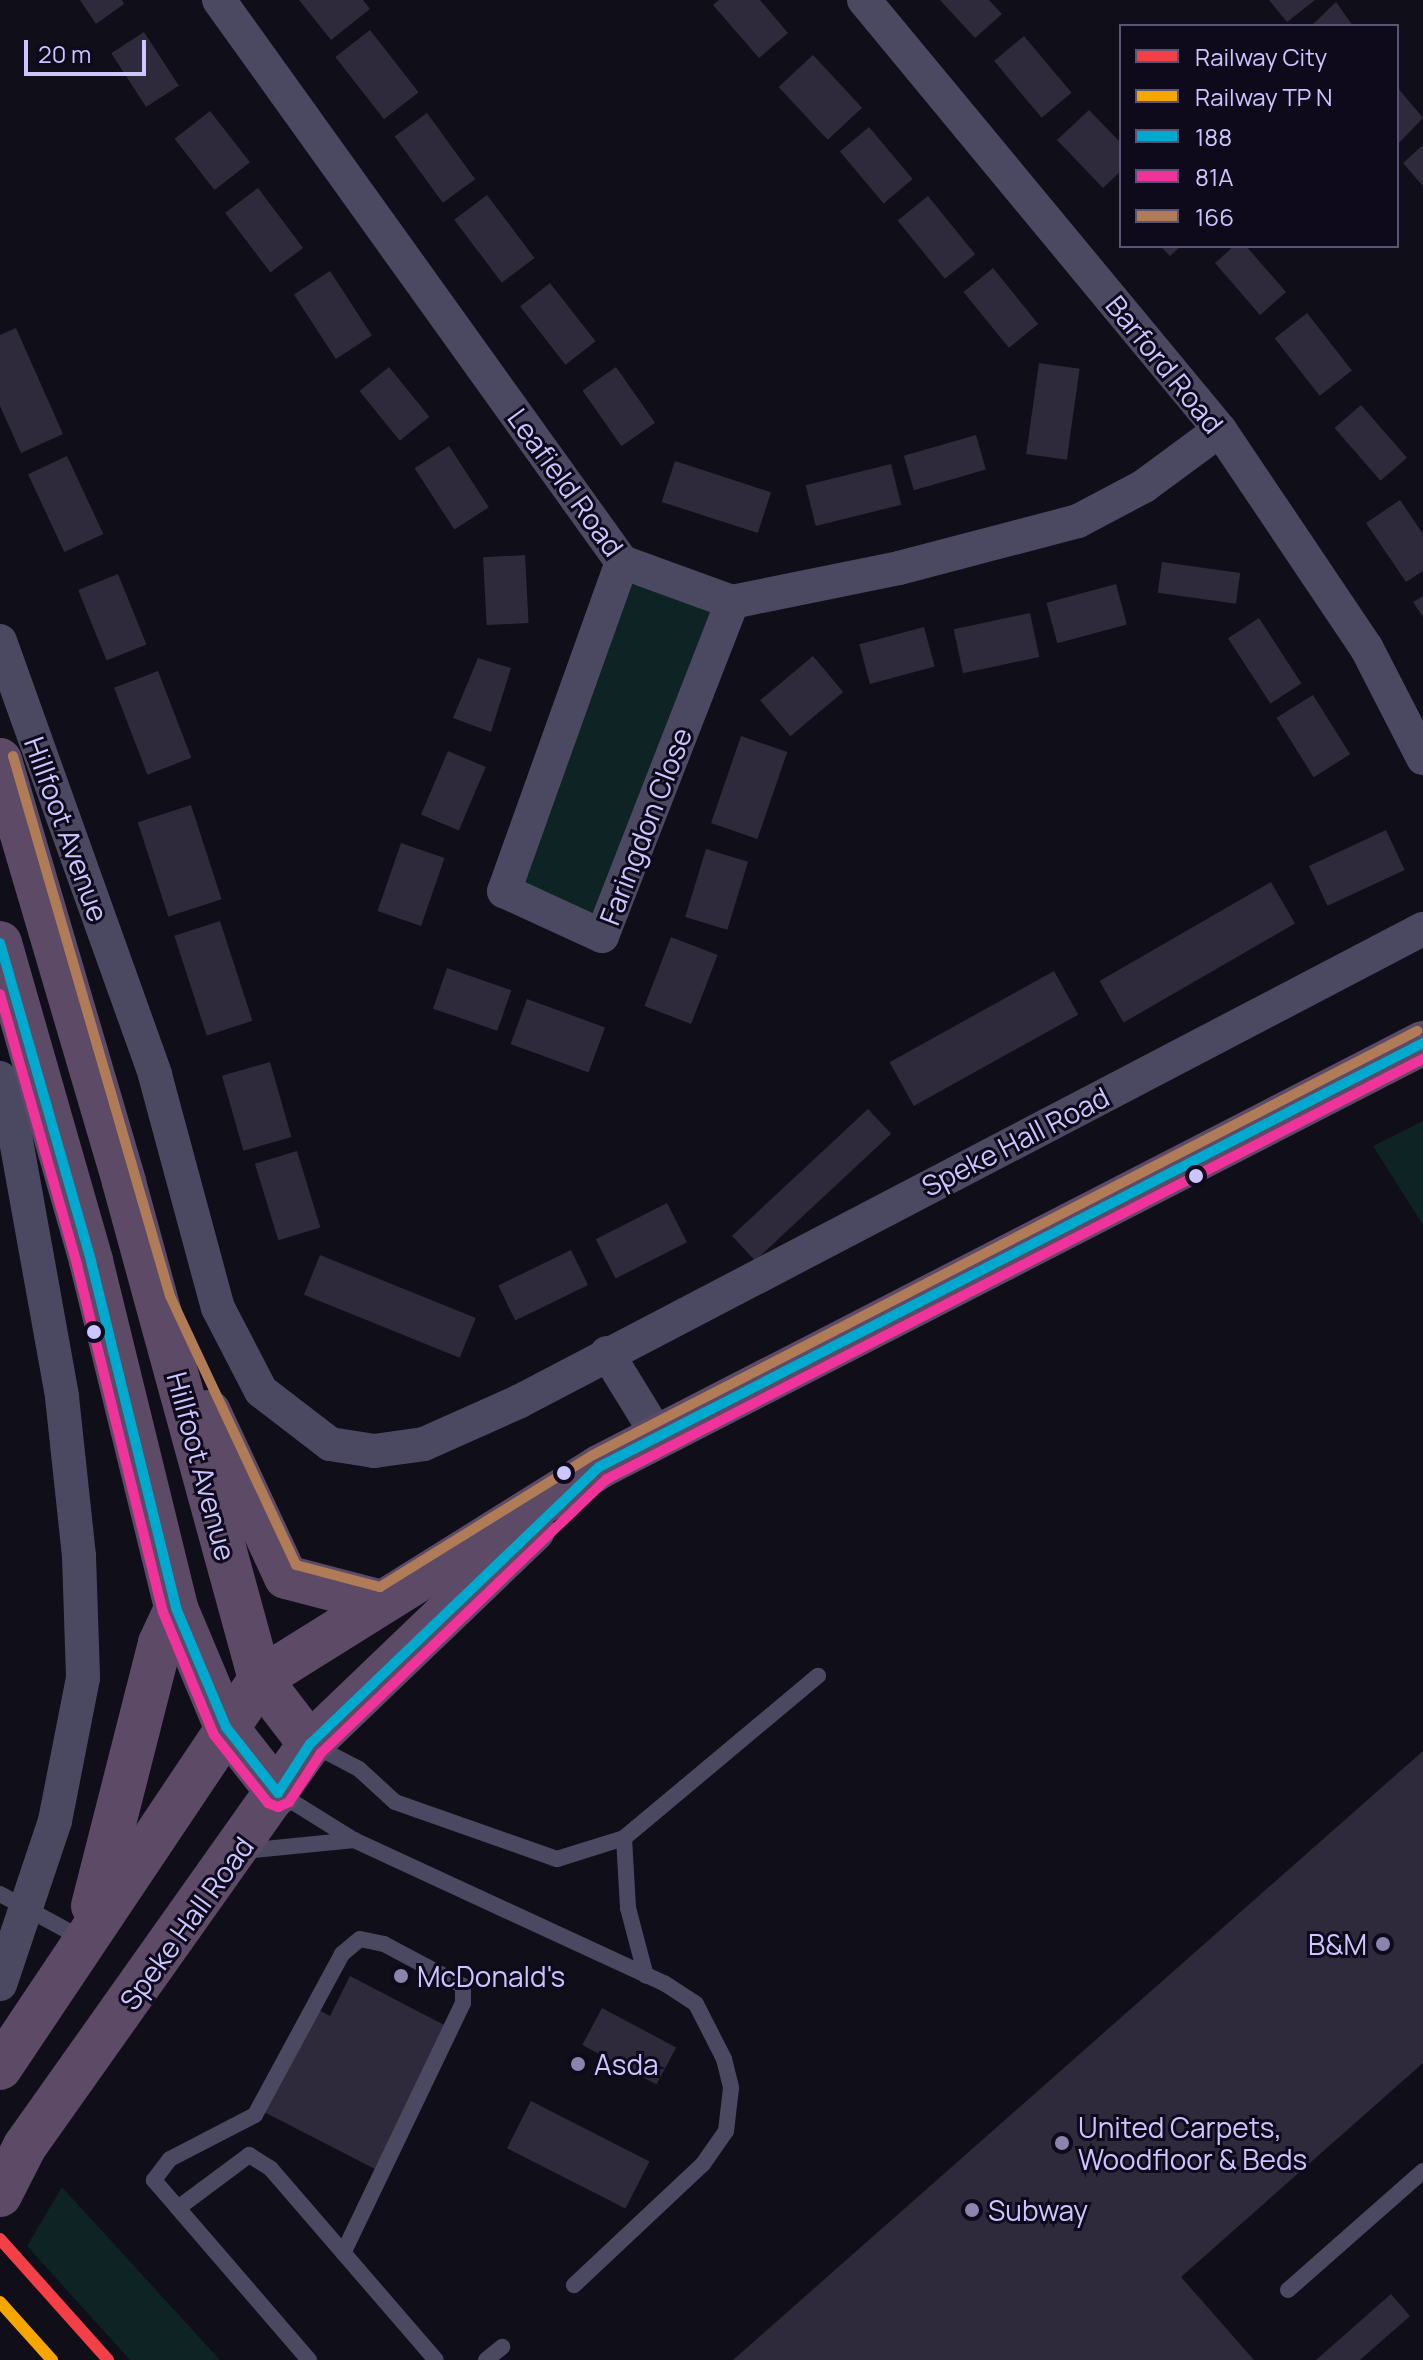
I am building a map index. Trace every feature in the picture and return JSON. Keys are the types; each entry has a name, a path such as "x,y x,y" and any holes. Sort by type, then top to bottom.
{"highway":[{"name":"Hillfoot Avenue","path":"0,760 157,1301 260,1679 310,1744"},
{"name":"Hillfoot Avenue","path":"0,943 91,1261 176,1608 226,1727 278,1793"},
{"name":"Speke Hall Road","path":"2,2058 260,1679 599,1467 1423,1043"},
{"path":"157,1301 286,1577 382,1602"},
{"name":"Speke Hall Road","path":"0,2195 25,2146 310,1744 599,1467"},
{"path":"84,1939 160,1643 176,1608"}],"street":[{"name":"Leafield Road","path":"219,0 622,562 732,602"},
{"name":"Barford Road","path":"864,0 1220,430 1366,647 1423,758"},
{"path":"732,602 899,568 1078,521 1144,486 1220,430"},
{"name":"Faringdon Close","path":"622,562 504,891 602,936 732,602"},
{"name":"Hillfoot Avenue","path":"0,641 155,1075 218,1308 261,1391 320,1438 374,1451"},
{"name":"Speke Hall Road","path":"374,1451 424,1444 520,1401 1423,929"},
{"path":"0,1078 55,1353 79,1556 83,1678 55,1821 13,1900 0,1984"},
{"path":"607,1353 658,1436"}],"lane":[{"path":"310,1744 359,1769 395,1802 557,1859 624,1838 818,1676"},
{"path":"278,1793 354,1840 646,1976 696,2004 724,2059 731,2088 726,2131 703,2164 574,2285"},
{"path":"624,1838 628,1908 646,1976"},
{"path":"236,1851 354,1840"},
{"path":"13,1900 84,1939"},
{"path":"309,2360 154,2180 170,2159 255,2115 342,1954 360,1939 384,1944 463,1986 463,2003 343,2253"},
{"path":"178,2208 249,2155 271,2169 436,2360"},
{"path":"1288,2290 1423,2171"},
{"path":"486,2360 502,2347"}],"green space":[{"path":"622,562 732,602 612,931 502,891"},
{"path":"1423,1121 1423,1225 1373,1146"},
{"path":"62,2187 220,2360 130,2360 27,2246"}],"building":[{"path":"80,0 122,0 124,4 96,24"},
{"path":"299,0 363,0 370,9 331,40"},
{"path":"719,0 760,0 788,33 759,58 713,5"},
{"path":"940,0 989,0 1002,14 975,38"},
{"path":"1269,0 1315,0 1287,22"},
{"path":"1336,2 1352,24 1313,24"},
{"path":"370,30 419,92 384,119 335,57"},
{"path":"144,32 179,86 146,107 111,53"},
{"path":"1024,36 1072,93 1042,118 994,61"},
{"path":"813,55 862,108 828,140 779,87"},
{"path":"1399,89 1423,118 1399,143"},
{"path":"1089,110 1119,141 1119,173 1103,188 1057,140"},
{"path":"210,111 250,162 215,190 175,139"},
{"path":"427,113 475,179 443,203 395,137"},
{"path":"869,127 913,179 884,204 840,151"},
{"path":"1423,145 1423,186 1403,163"},
{"path":"258,188 303,248 270,273 225,213"},
{"path":"487,195 535,258 502,283 454,220"},
{"path":"928,196 975,254 945,279 898,221"},
{"path":"1162,248 1179,248 1170,256"},
{"path":"1232,248 1248,248 1286,292 1260,315 1215,263"},
{"path":"993,268 1038,324 1009,348 963,292"},
{"path":"330,271 372,336 336,359 294,294"},
{"path":"550,283 596,341 566,365 520,306"},
{"path":"1307,313 1352,371 1320,396 1275,338"},
{"path":"16,328 63,434 21,453 0,406 0,335"},
{"path":"1039,363 1080,369 1067,460 1026,454"},
{"path":"389,367 429,417 400,441 359,391"},
{"path":"616,367 655,423 621,446 582,391"},
{"path":"1361,405 1407,458 1381,481 1335,428"},
{"path":"976,435 986,470 914,490 904,456"},
{"path":"449,446 489,507 454,530 415,468"},
{"path":"67,456 103,534 64,552 28,474"},
{"path":"675,461 771,492 758,533 662,502"},
{"path":"891,464 901,505 816,526 806,485"},
{"path":"1400,500 1423,534 1423,571 1406,582 1366,523"},
{"path":"525,555 529,623 487,625 483,557"},
{"path":"1162,562 1240,573 1236,604 1158,593"},
{"path":"118,574 146,644 107,661 78,590"},
{"path":"1116,584 1127,625 1057,643 1046,603"},
{"path":"1423,596 1423,617 1413,602"},
{"path":"1030,613 1039,657 963,673 954,629"},
{"path":"1259,618 1301,683 1270,704 1228,638"},
{"path":"924,627 935,667 870,684 859,644"},
{"path":"813,656 843,692 790,736 760,700"},
{"path":"478,658 511,668 491,732 453,718"},
{"path":"158,671 191,758 147,775 114,688"},
{"path":"1313,695 1350,754 1314,777 1277,718"},
{"path":"741,736 787,752 757,839 711,823"},
{"path":"448,751 486,767 459,831 421,815"},
{"path":"191,805 222,899 168,916 138,822"},
{"path":"1386,830 1405,870 1328,906 1309,866"},
{"path":"401,843 444,858 421,926 378,911"},
{"path":"706,849 748,862 727,930 685,917"},
{"path":"1271,882 1295,924 1124,1023 1100,981"},
{"path":"220,921 252,1021 207,1036 174,936"},
{"path":"671,937 718,955 691,1024 644,1006"},
{"path":"447,968 511,990 497,1031 433,1009"},
{"path":"1054,971 1078,1015 914,1106 890,1062"},
{"path":"527,999 605,1027 589,1072 511,1044"},
{"path":"270,1062 291,1137 243,1151 222,1076"},
{"path":"868,1109 891,1134 755,1261 732,1236"},
{"path":"297,1151 320,1228 278,1240 255,1164"},
{"path":"667,1203 687,1242 616,1279 596,1239"},
{"path":"571,1250 588,1285 515,1321 498,1286"},
{"path":"320,1255 476,1318 460,1358 304,1295"},
{"path":"1423,1751 1423,2063 1181,2277 1254,2360 733,2360"},
{"path":"350,1976 448,2027 375,2169 264,2112 317,2009 330,2016"},
{"path":"602,2008 676,2047 656,2085 582,2045"},
{"path":"531,2101 650,2161 625,2209 507,2148"},
{"path":"1391,2294 1410,2316 1360,2360 1316,2360"}],"rail line":[{"name":"City","path":"0,2239 108,2360"}],"transit line":[{"name":"166","path":"13,756 170,1296 296,1565 380,1587 593,1455 1417,1031"},
{"name":"188","path":"0,943 91,1261 176,1608 226,1727 278,1793 310,1744 599,1467 1423,1043"},
{"name":"81A","path":"0,994 77,1265 163,1612 214,1735 268,1803 278,1807 289,1802 321,1753 607,1479 1423,1059"},
{"path":"0,2302 52,2360"}],"place":[{"name":"B&M","path":"1383,1944"},
{"name":"McDonald's","path":"401,1976"},
{"name":"Asda","path":"578,2064"},
{"name":"United Carpets, Woodfloor & Beds","path":"1062,2143"},
{"name":"Subway","path":"972,2210"}]}
